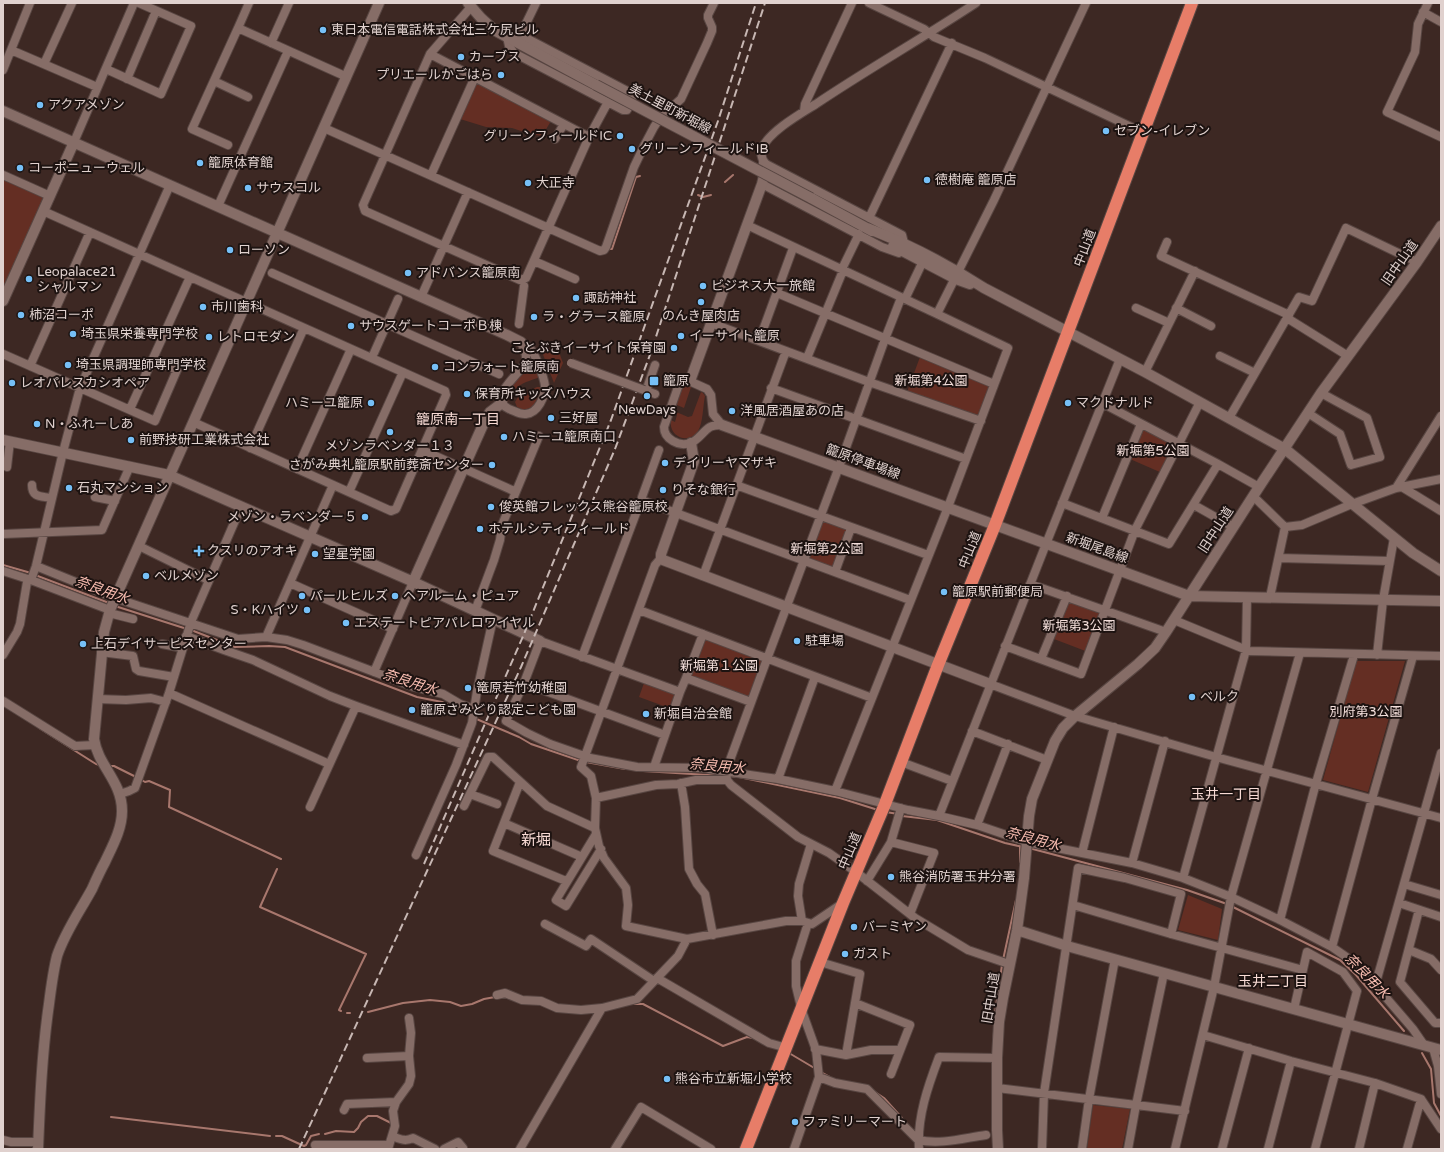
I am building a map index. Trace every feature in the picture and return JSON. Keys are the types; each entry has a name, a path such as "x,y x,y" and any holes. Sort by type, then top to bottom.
{"highway":[{"name":"中山道","path":"746,1149 995,525 1192,3"}],"street":[{"path":"3,70 30,3"},
{"path":"44,64 72,3"},
{"path":"3,301 134,3"},
{"path":"106,69 161,94 191,26 139,3"},
{"path":"228,145 192,129 249,3"},
{"path":"271,43 289,3"},
{"path":"3,1140 38,1145 44,1032 56,963 67,933 114,844 121,822 122,809 120,794 94,745 101,652 109,612 379,3"},
{"path":"512,39 528,39 631,93 633,97 626,110 623,110 514,53 509,46 512,39 536,3"},
{"path":"324,128 600,251 604,250 634,167 654,127 660,118 681,99 700,60 712,31 708,15 714,3"},
{"path":"804,111 805,104 852,3"},
{"path":"869,3 924,29 934,37 952,43 1144,132"},
{"path":"690,381 762,184 764,176 764,163 761,152 766,142 780,128 804,111 976,3"},
{"path":"937,314 1047,88 1086,3"},
{"path":"1428,3 1418,24 1415,52 1387,112 1441,137"},
{"path":"469,5 430,54 363,205 365,211 520,280 526,278 589,137 608,102"},
{"name":"美土里町新堀線","path":"469,5 494,30 867,228 1145,372 1285,449"},
{"path":"127,79 156,11"},
{"path":"1423,12 1441,22"},
{"path":"238,28 347,77"},
{"path":"869,218 952,43"},
{"path":"11,50 97,87"},
{"path":"218,206 288,51"},
{"path":"430,54 589,137"},
{"path":"431,175 475,77"},
{"path":"214,81 248,97"},
{"path":"630,102 660,118"},
{"path":"3,111 521,342 529,347 532,352 544,382 544,393 537,408 529,414 521,414 506,407 502,403 502,397 508,383 520,371 525,363 526,354 521,342"},
{"path":"556,139 564,124"},
{"path":"764,163 902,235 902,246"},
{"path":"3,175 50,196"},
{"path":"726,776 767,658 839,467 885,339 903,298 925,258 882,247 762,184"},
{"path":"3,655 19,628 27,582 31,580 36,566 62,452 80,388 170,185"},
{"path":"421,297 468,192"},
{"path":"43,211 403,372 445,391 446,393 396,509 391,511 193,422"},
{"path":"747,226 842,269 1008,348 948,507 835,791"},
{"path":"1229,418 1299,297 1312,302 1346,228 1417,262"},
{"name":"旧中山道","path":"998,1149 997,1088 999,1022 1017,930 1028,816 1032,799 1055,741 1063,728 1075,716 1155,648 1320,393 1417,262 1440,228"},
{"path":"30,366 90,232"},
{"path":"807,358 842,273 842,269 859,234"},
{"path":"1167,242 1161,256 1288,317 1348,356"},
{"path":"759,341 793,248"},
{"path":"534,261 575,279"},
{"path":"1145,372 1195,271"},
{"path":"272,273 386,324 463,361 499,374"},
{"path":"130,410 190,277"},
{"path":"519,324 524,286"},
{"path":"777,293 994,384"},
{"path":"374,353 398,299"},
{"path":"1136,308 1169,323"},
{"path":"1176,308 1211,326"},
{"path":"711,323 869,382 981,420"},
{"path":"250,448 304,328"},
{"path":"297,469 351,349"},
{"path":"703,576 771,388 786,351"},
{"path":"3,354 155,421 178,370 153,359"},
{"path":"1220,356 1255,373"},
{"path":"939,816 1005,646 1120,359"},
{"path":"570,363 655,394"},
{"path":"645,390 655,366"},
{"path":"349,492 403,372"},
{"path":"684,380 690,381 708,389 711,395 713,414 722,425 709,428 691,443 683,444 672,441 665,434 664,427 678,387 684,380"},
{"path":"771,388 966,460"},
{"path":"1308,413 1340,434 1351,465 1380,457 1367,418 1320,393"},
{"path":"1005,646 1082,674 1135,530 1200,402"},
{"path":"374,672 486,418 490,412 502,403"},
{"path":"1102,404 1259,487"},
{"path":"1399,488 1441,416"},
{"path":"1102,518 1141,424"},
{"name":"籠原停車場線","path":"722,425 995,525"},
{"path":"475,611 494,560 500,540 502,525 539,436"},
{"path":"7,467 7,441 169,475 413,582 540,641 680,692"},
{"path":"691,443 694,462 661,554 661,558 655,565 583,760 582,768 591,776 596,798 595,831 604,858 626,888 628,905 626,926 687,939 786,921 812,924 843,903"},
{"path":"1285,449 1413,553 1441,571"},
{"path":"422,450 514,491 514,494"},
{"path":"642,497 659,450"},
{"path":"1062,503 1169,544 1218,464"},
{"path":"3,534 43,531 102,530 130,466"},
{"path":"1285,527 1302,525 1352,504 1399,488 1441,479"},
{"path":"32,485 32,492 34,494 51,498"},
{"path":"266,637 333,485"},
{"path":"736,485 928,555"},
{"path":"1399,488 1441,512"},
{"path":"1253,496 1285,527"},
{"path":"95,497 114,501"},
{"path":"582,657 641,500 910,600"},
{"path":"1194,505 1233,527"},
{"path":"120,794 129,792 135,788 166,702 191,622 241,507"},
{"name":"新堀尾島線","path":"995,525 1189,596 1441,601"},
{"path":"1270,597 1285,527"},
{"path":"834,572 851,528"},
{"path":"1377,655 1382,600 1394,538"},
{"path":"139,546 208,580"},
{"path":"661,558 666,562 786,608 1075,716 1166,741 1216,757 1441,818"},
{"path":"1278,558 1389,561"},
{"path":"36,566 115,598 191,622 238,639 266,637 287,640 303,645 414,687 443,694 474,711"},
{"path":"3,570 109,612 133,619"},
{"path":"290,583 393,629"},
{"path":"1030,584 1166,632"},
{"path":"1041,659 1067,596"},
{"path":"1183,878 1246,650 1247,597"},
{"path":"639,610 872,698"},
{"path":"416,855 442,798 472,723 493,619"},
{"path":"1174,620 1246,650 1354,655 1441,656"},
{"path":"654,767 680,692 703,634"},
{"path":"186,636 253,660 330,696 464,746"},
{"path":"540,641 524,683 506,721 583,760 637,767 702,768 726,776 731,785 798,837 829,853 910,914 968,950 1010,964"},
{"path":"162,644 183,648"},
{"path":"101,652 133,656 136,669 139,671 174,677"},
{"path":"1175,1149 1214,987 1231,897 1300,653"},
{"path":"1280,920 1316,783 1354,655"},
{"path":"1332,947 1413,656"},
{"path":"778,779 815,677"},
{"path":"686,678 751,702"},
{"path":"524,683 665,735"},
{"path":"169,693 329,764"},
{"path":"97,699 126,700 151,698 166,702"},
{"path":"3,701 75,746 94,745"},
{"path":"310,806 356,706"},
{"path":"1082,853 1114,727"},
{"path":"972,731 1047,760"},
{"path":"1132,863 1166,741"},
{"path":"977,825 1008,744"},
{"path":"1375,986 1441,753"},
{"path":"464,806 488,757 493,757 547,806 595,831"},
{"path":"901,762 952,781"},
{"path":"596,798 656,785 681,783 726,776 778,779 835,791 882,809 900,814 939,816 977,825 1026,846 1082,853 1132,863 1183,878 1231,897 1280,920 1332,947 1358,965 1375,986 1432,1048 1438,1066 1441,1094"},
{"path":"520,782 493,851 566,881"},
{"path":"681,783 685,807 689,869 697,884 705,894 713,935"},
{"path":"470,794 497,804"},
{"path":"867,881 891,842 900,814"},
{"path":"504,823 582,857"},
{"path":"595,831 582,857 566,881 556,900 566,906 601,849"},
{"path":"891,842 934,853 910,914"},
{"path":"794,1149 819,1077 815,1049 802,1011 795,975 796,960 805,922 798,896 798,884 812,844"},
{"path":"1042,1149 1044,1093 1078,868 1125,878 1181,894 1171,934"},
{"path":"1404,884 1441,895"},
{"path":"1399,903 1441,918"},
{"path":"1073,905 1171,934 1303,970"},
{"path":"1419,910 1400,982 1435,1023 1441,1023"},
{"path":"545,924 586,946 591,939 656,979 769,1043 787,1048"},
{"path":"1017,930 1115,960 1432,1048"},
{"path":"496,995 505,993 522,1000 544,1001 557,1008 581,1010 602,1008 637,999 678,956 687,939"},
{"path":"1409,950 1431,959 1441,970"},
{"path":"1294,1009 1307,952 1343,972 1357,991 1315,1149"},
{"path":"1082,1149 1089,1099 1115,960"},
{"path":"820,962 860,974 846,1055"},
{"path":"1128,1149 1164,973"},
{"path":"855,1003 910,1025 891,1074"},
{"path":"520,1149 602,1008"},
{"path":"315,1145 389,1147 395,1126 393,1111 396,1102 409,1084 411,1076 409,1056 411,1033 409,1018"},
{"path":"1203,1035 1291,1061 1375,1083 1422,1099 1441,1129"},
{"path":"1222,1149 1249,1048"},
{"path":"815,1049 846,1055 871,1050 900,1050"},
{"path":"367,1058 409,1056"},
{"path":"919,1149 918,1140 926,1093 939,1057 998,1058"},
{"path":"1268,1149 1291,1061"},
{"path":"819,1077 835,1083 867,1089 918,1140 940,1142 986,1135"},
{"path":"1359,1149 1375,1083"},
{"path":"997,1088 1185,1111"},
{"path":"1408,1149 1422,1099"},
{"path":"344,1110 347,1104 396,1102"},
{"path":"615,1149 641,1107 711,1149"},
{"path":"392,1136 402,1140 409,1140 413,1138 430,1148"},
{"path":"444,1149 458,1142 463,1148"}],"green space":[{"path":"479,83 551,121 542,136 512,128 486,127 460,119 475,84"},
{"path":"3,178 42,195 43,199 3,290"},
{"path":"547,347 559,352 563,363 554,383 542,352 543,349"},
{"name":"新堀第4公園","path":"920,357 988,385 990,388 979,416 976,417 907,392"},
{"path":"535,370 540,377 528,381 516,388 507,403 506,397 510,386 519,377"},
{"path":"684,386 691,387 684,408 676,404"},
{"path":"540,387 541,390 533,407 524,410 517,407 515,402 520,394"},
{"path":"701,392 705,396 700,428 690,438 676,435 671,426 671,420 675,422 677,415 673,413 674,411 688,417 692,416"},
{"name":"新堀第5公園","path":"1144,429 1174,444 1175,448 1162,473 1130,459 1142,430"},
{"name":"新堀第2公園","path":"825,521 845,528 847,532 835,566 832,567 811,560 810,557 822,523"},
{"name":"新堀第3公園","path":"1069,602 1101,612 1088,652 1054,639"},
{"name":"新堀第１公園","path":"707,639 762,660 763,662 750,697 690,676 704,640"},
{"name":"別府第3公園","path":"1356,661 1405,661 1368,792 1323,780"},
{"path":"644,683 675,694 676,697 672,709 639,697"},
{"path":"1188,895 1222,909 1218,940 1178,930"},
{"path":"1093,1105 1130,1109 1122,1149 1087,1149"}],"waterway":[{"path":"725,182 733,175"},
{"path":"610,249 612,249 636,177 640,176"},
{"path":"698,195 703,197 711,195"},
{"name":"奈良用水","path":"3,565 31,573"},
{"name":"奈良用水","path":"35,575 109,603"},
{"name":"奈良用水","path":"115,606 187,629"},
{"name":"奈良用水","path":"191,630 235,647 285,647 417,697 442,702 470,716"},
{"name":"奈良用水","path":"474,718 519,737 531,744 581,761"},
{"path":"39,728 96,764 100,765"},
{"name":"奈良用水","path":"586,762 625,769"},
{"path":"109,766 114,766 136,777"},
{"name":"奈良用水","path":"643,771 724,776"},
{"name":"奈良用水","path":"729,776 840,798 878,810"},
{"path":"140,779 145,782 149,781 170,790 169,807 281,859"},
{"name":"奈良用水","path":"886,812 898,814"},
{"name":"奈良用水","path":"902,816 937,820 1005,843 1023,847"},
{"path":"1020,846 1020,862"},
{"name":"奈良用水","path":"1029,848 1187,890 1227,904"},
{"path":"277,869 260,907 366,954 339,1010 341,1011"},
{"path":"1003,960 1016,900"},
{"name":"奈良用水","path":"1231,906 1340,960 1356,975 1404,1031"},
{"path":"993,1050 995,1013 1002,965"},
{"path":"368,1012 403,1003 430,1000 450,1002 461,1006 495,997"},
{"path":"634,1004 643,1004 723,1046 747,1037 753,1038"},
{"path":"789,1053 816,1069"},
{"name":"奈良用水","path":"1422,1053 1431,1069 1434,1103 1441,1116"},
{"path":"821,1072 830,1077"},
{"path":"875,1092 884,1098 902,1118"},
{"path":"325,1134 336,1131 354,1132 361,1122 368,1116 377,1116 391,1123"},
{"path":"111,1117 270,1136"},
{"path":"276,1136 282,1136 304,1146 311,1136 319,1134"}],"railway":[{"path":"424,864 524,634 611,420 718,121 756,3"},
{"path":"299,1149 521,667 615,449 651,352 765,3"}],"place":[{"name":"東日本電信電話株式会社三ケ尻ビル","path":"323,30"},
{"name":"カーブス","path":"461,57"},
{"name":"プリエールかごはら","path":"501,75"},
{"name":"アクアメゾン","path":"40,105"},
{"name":"セブン-イレブン","path":"1106,131"},
{"name":"グリーンフィールドIC","path":"620,136"},
{"name":"グリーンフィールドIB","path":"632,149"},
{"name":"籠原体育館","path":"200,163"},
{"name":"コーポニューウェル","path":"20,168"},
{"name":"徳樹庵 籠原店","path":"927,180"},
{"name":"大正寺","path":"528,183"},
{"name":"サウスコル","path":"248,188"},
{"name":"ローソン","path":"230,250"},
{"name":"アドバンス籠原南","path":"408,273"},
{"name":"Leopalace21 シャルマン","path":"29,279"},
{"name":"ビジネス大一旅館","path":"703,286"},
{"name":"諏訪神社","path":"576,298"},
{"name":"のんき屋肉店","path":"701,302"},
{"name":"市川歯科","path":"203,307"},
{"name":"柿沼コーポ","path":"21,315"},
{"name":"ラ・グラース籠原","path":"534,317"},
{"name":"サウスゲートコーポＢ棟","path":"351,326"},
{"name":"埼玉県栄養専門学校","path":"73,334"},
{"name":"イーサイト籠原","path":"681,336"},
{"name":"レトロモダン","path":"209,337"},
{"name":"ことぶきイーサイト保育園","path":"674,348"},
{"name":"埼玉県調理師専門学校","path":"68,365"},
{"name":"コンフォート籠原南","path":"435,367"},
{"name":"籠原","path":"654,381"},
{"name":"レオパレスカシオペア","path":"12,383"},
{"name":"保育所キッズハウス","path":"467,394"},
{"name":"NewDays","path":"647,396"},
{"name":"ハミーユ籠原","path":"371,403"},
{"name":"マクドナルド","path":"1068,403"},
{"name":"洋風居酒屋あの店","path":"732,411"},
{"name":"三好屋","path":"551,418"},
{"name":"N・ふれーしあ","path":"37,424"},
{"name":"メゾンラベンダー１３","path":"390,432"},
{"name":"ハミーユ籠原南口","path":"504,437"},
{"name":"前野技研工業株式会社","path":"131,440"},
{"name":"デイリーヤマザキ","path":"665,463"},
{"name":"さがみ典礼籠原駅前葬斎センター","path":"492,465"},
{"name":"石丸マンション","path":"69,488"},
{"name":"りそな銀行","path":"663,490"},
{"name":"俊英館フレックス熊谷籠原校","path":"491,507"},
{"name":"メゾン・ラベンダー５","path":"365,517"},
{"name":"ホテルシティフィールド","path":"480,529"},
{"name":"クスリのアオキ","path":"199,551"},
{"name":"望星学園","path":"315,554"},
{"name":"ベルメゾン","path":"146,576"},
{"name":"籠原駅前郵便局","path":"944,592"},
{"name":"パールヒルズ","path":"302,596"},
{"name":"ヘアルーム・ピュア","path":"395,596"},
{"name":"S・Kハイツ","path":"307,610"},
{"name":"エステートピアパレロワイヤル","path":"346,623"},
{"name":"駐車場","path":"797,641"},
{"name":"上石デイサービスセンター","path":"83,644"},
{"name":"篭原若竹幼稚園","path":"468,688"},
{"name":"ベルク","path":"1192,697"},
{"name":"籠原さみどり認定こども園","path":"412,710"},
{"name":"新堀自治会館","path":"646,714"},
{"name":"熊谷消防署玉井分署","path":"891,877"},
{"name":"バーミヤン","path":"854,927"},
{"name":"ガスト","path":"845,954"},
{"name":"熊谷市立新堀小学校","path":"667,1079"},
{"name":"ファミリーマート","path":"795,1122"}],"district":[{"name":"籠原南一丁目","path":"458,419"},
{"name":"玉井一丁目","path":"1226,794"},
{"name":"新堀","path":"536,840"},
{"name":"玉井二丁目","path":"1273,981"}]}
